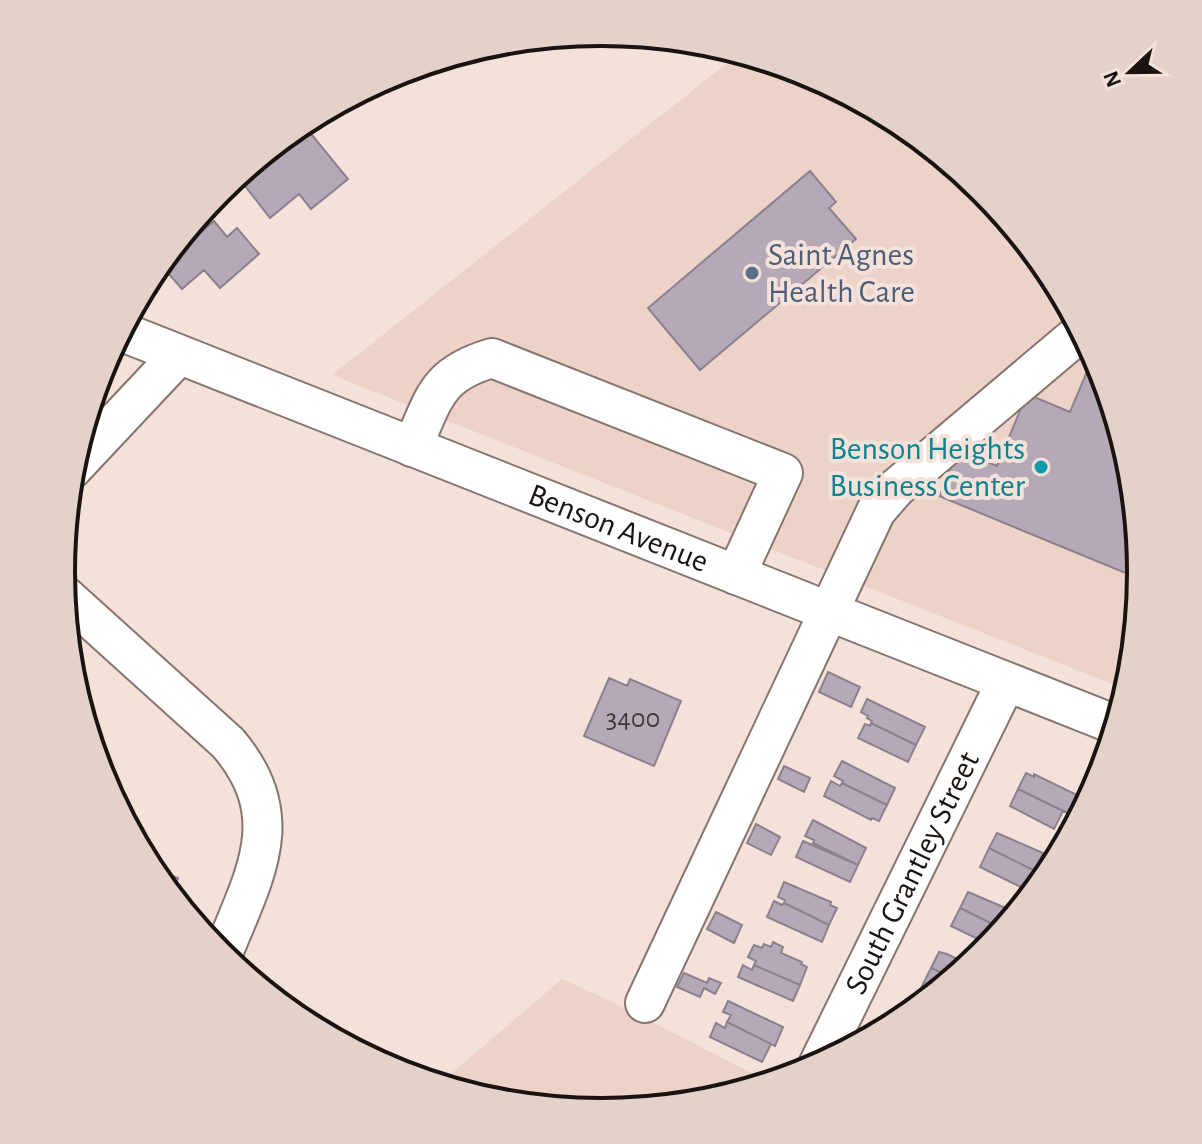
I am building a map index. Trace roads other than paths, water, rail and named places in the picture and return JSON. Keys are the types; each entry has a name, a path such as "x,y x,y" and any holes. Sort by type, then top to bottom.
{"street":[{"name":"Benson Avenue","path":"131,335 1105,721"},
{"path":"645,1003 863,533 876,511 896,488 1073,339"},
{"path":"90,450 179,355"},
{"path":"412,447 438,390 451,375 470,364 492,358 783,473 736,575"},
{"path":"76,606 228,743 245,762 263,811 264,833 258,861 227,942"},
{"name":"South Grantley Street","path":"827,1047 1006,682"}],"place":[{"name":"Saint Agnes Health Care","path":"752,273"},
{"name":"Benson Heights Business Center","path":"1041,467"}]}
